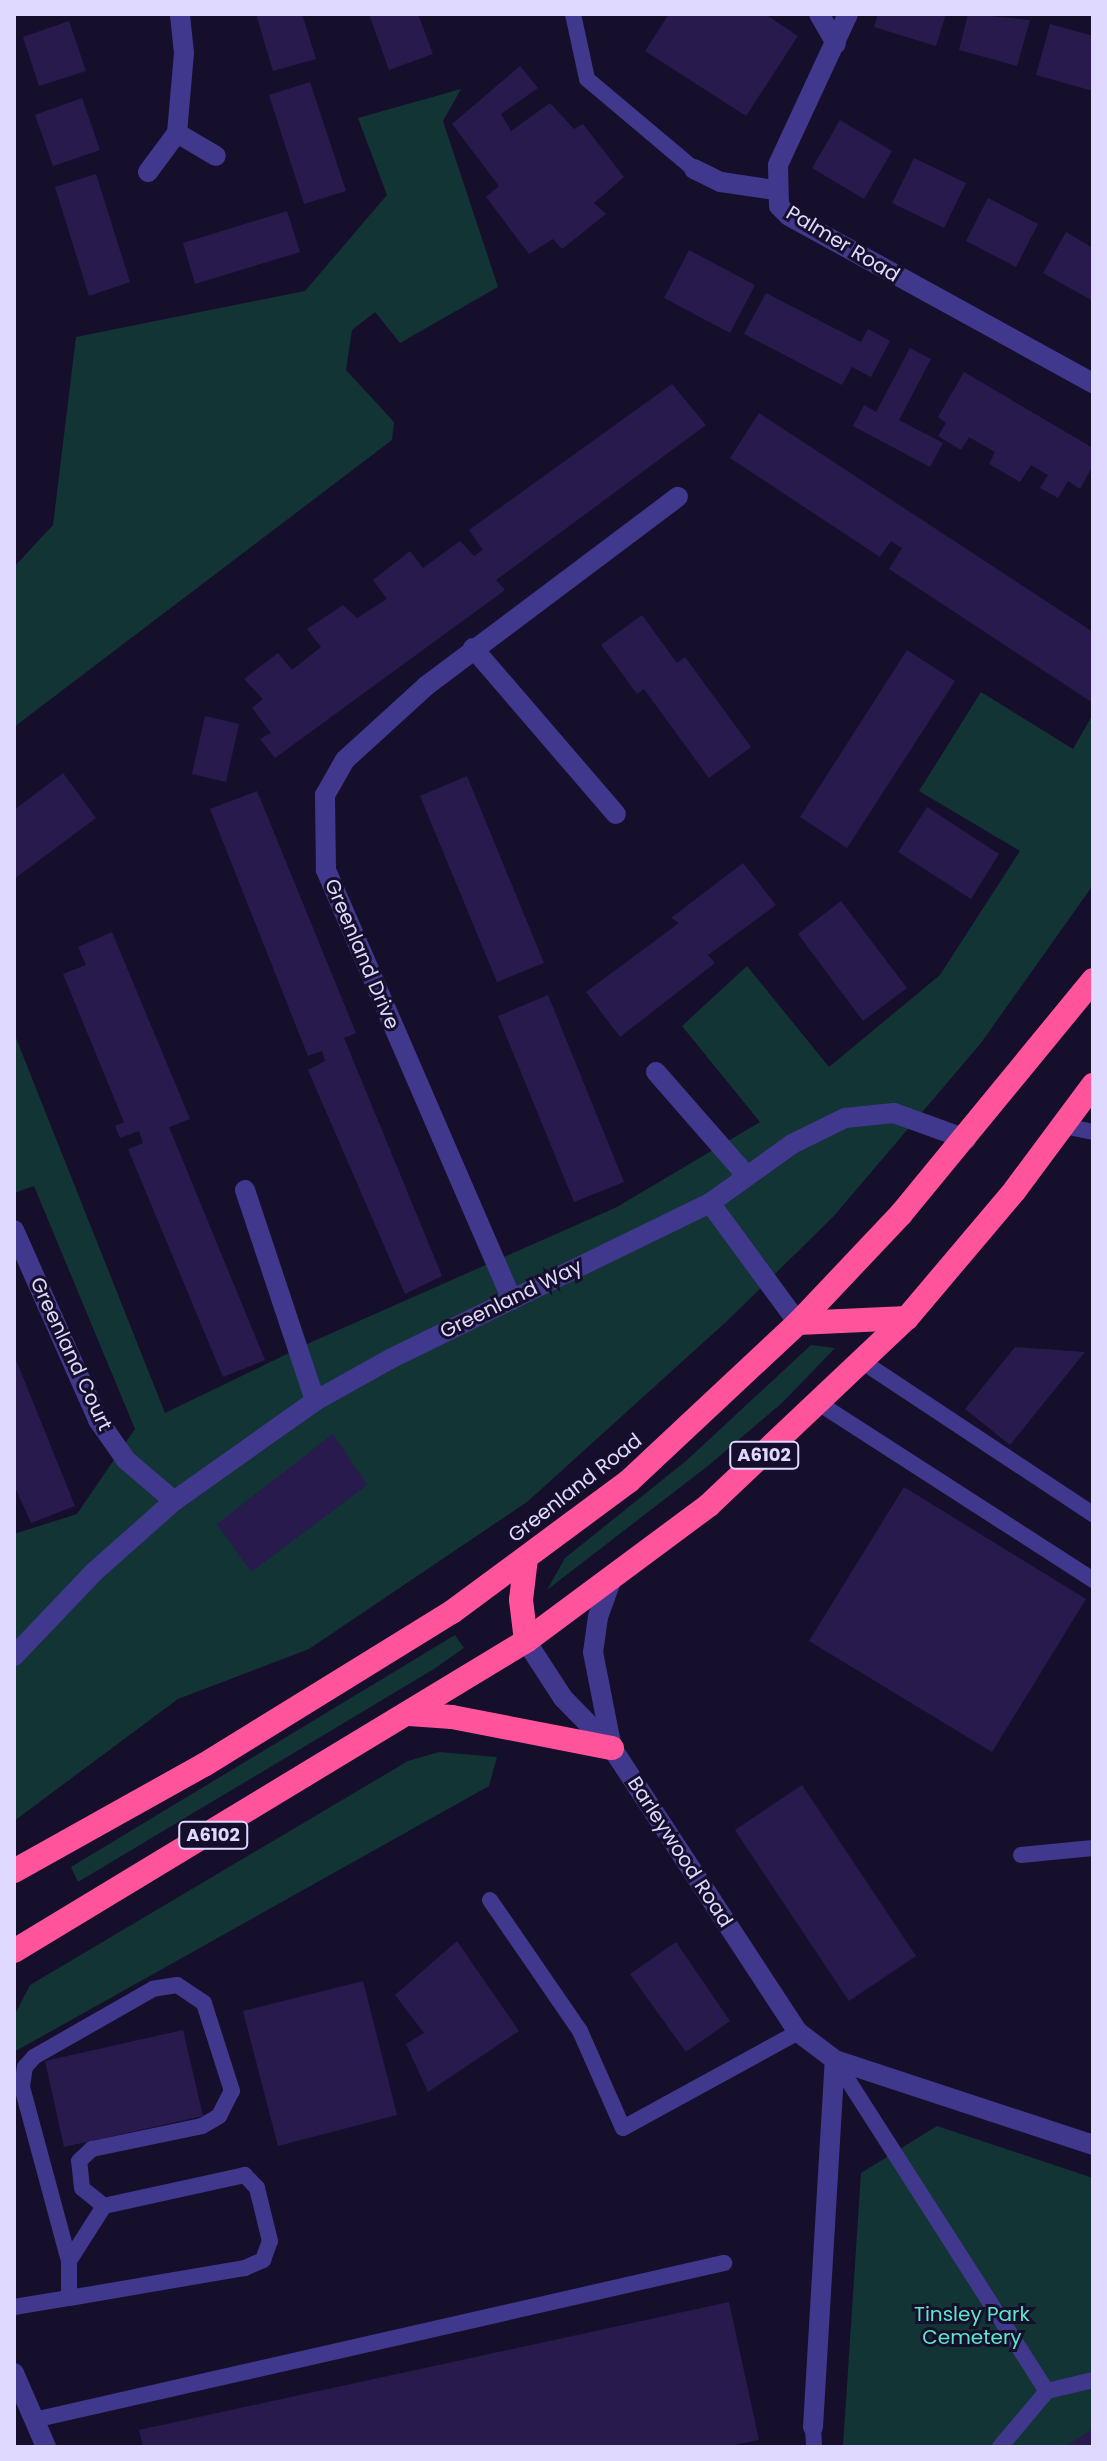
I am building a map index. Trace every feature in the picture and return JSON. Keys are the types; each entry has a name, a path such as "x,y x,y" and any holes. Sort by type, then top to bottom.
{"highway":[{"name":"Greenland Road","path":"14,1871 302,1707 452,1612 629,1481 798,1323 966,1139 1093,980"},
{"name":"A6102","path":"14,1951 526,1641 611,1581 709,1505 820,1404 907,1318 1093,1085"},
{"path":"798,1323 907,1318"},
{"path":"526,1558 521,1600 526,1641"},
{"path":"409,1714 452,1717 612,1748"}],"street":[{"path":"148,172 177,133 184,53 180,14"},
{"path":"819,14 836,44"},
{"path":"775,190 778,165 848,14"},
{"path":"177,133 216,156"},
{"name":"Palmer Road","path":"694,169 721,182 775,190 789,216 1093,383"},
{"name":"Greenland Drive","path":"512,1300 326,870 322,833 325,795 345,760 473,648 678,497"},
{"path":"473,648 616,814"},
{"path":"656,1072 747,1176"},
{"name":"Greenland Way","path":"14,1656 94,1572 174,1501 315,1401 710,1203 792,1144 845,1118 894,1113 966,1139"},
{"path":"245,1190 315,1401"},
{"path":"710,1203 798,1323"},
{"name":"Greenland Court","path":"14,1230 98,1420 126,1460 174,1501"},
{"path":"611,1581 593,1652 612,1748"},
{"name":"Barleywood Road","path":"526,1641 563,1698 612,1748 798,2032 835,2060 1093,2145"},
{"path":"814,2437 835,2060"},
{"path":"14,2373 46,2447"}],"lane":[{"name":"Palmer Road","path":"573,14 587,79 694,169"},
{"path":"1063,1126 1093,1132"},
{"path":"863,1362 1093,1514"},
{"path":"820,1404 1093,1580"},
{"path":"1021,1855 1093,1848"},
{"path":"490,1900 580,2031 623,2128 798,2032"},
{"path":"14,2307 69,2298 245,2268 263,2260 270,2241 257,2188 245,2175 112,2204 82,2188 79,2161 92,2149 202,2126 219,2116 232,2091 204,2003 177,1985 153,1989 34,2057 25,2067 22,2087 69,2261 69,2298"},
{"path":"835,2060 1047,2391"},
{"path":"69,2261 112,2204"},
{"path":"34,2420 724,2263"},
{"path":"1000,2447 1047,2391 1093,2380"}],"green space":[{"path":"461,89 443,121 498,287 400,343 375,312 352,330 346,370 394,422 392,440 14,727 14,567 53,525 76,337 305,291 387,195 358,118"},
{"path":"981,692 1073,749 1093,714 1093,885 981,1043 833,1217 727,1321 527,1502 309,1649 178,1699 14,1821 14,1534 77,1514 135,1429 34,1186 14,1193 14,1033 165,1413 316,1340 617,1207 760,1122 682,1026 747,966 829,1067 940,975 1020,851 919,791"},
{"path":"811,1345 835,1348 783,1402 709,1465 547,1590 565,1558 686,1461"},
{"path":"455,1635 464,1648 434,1669 78,1882 71,1867"},
{"path":"439,1752 497,1757 489,1786 14,2052 14,2016 30,1985 408,1761"},
{"name":"Tinsley Park Cemetery","path":"937,2126 1093,2178 1093,2447 843,2446 861,2173"}],"building":[{"path":"256,14 302,14 316,59 273,71"},
{"path":"369,14 418,14 433,54 389,70"},
{"path":"669,14 765,14 798,36 746,116 645,51"},
{"path":"878,14 946,14 936,46 874,27"},
{"path":"968,14 1030,20 1017,66 959,50"},
{"path":"69,21 86,71 39,86 23,37"},
{"path":"1050,24 1093,36 1093,91 1036,75"},
{"path":"520,66 538,88 501,114 511,131 550,103 574,129 583,124 624,177 594,203 606,214 562,249 553,239 529,254 486,197 499,186 452,124"},
{"path":"310,82 346,191 304,204 269,95"},
{"path":"82,98 100,150 53,166 35,115"},
{"path":"840,120 892,151 864,199 812,168"},
{"path":"914,158 966,183 944,228 892,203"},
{"path":"96,174 130,282 89,296 55,187"},
{"path":"988,198 1038,224 1016,267 966,241"},
{"path":"287,211 300,252 195,284 183,243"},
{"path":"1066,232 1093,248 1093,301 1043,273"},
{"path":"689,250 755,285 730,333 664,298"},
{"path":"766,293 861,342 868,329 890,341 871,377 852,367 842,385 744,334"},
{"path":"910,348 931,359 899,420 943,443 930,467 853,426 864,405 876,412"},
{"path":"964,372 1093,448 1093,465 1080,489 1068,481 1058,498 1040,488 1048,475 1031,465 1020,482 989,464 995,452 969,437 961,450 938,436 946,423 938,417"},
{"path":"672,384 706,425 496,580 505,590 275,758 260,739 271,733 252,708 263,699 244,679 278,653 292,670 321,647 307,629 343,605 357,618 387,599 373,580 410,551 423,568 460,541 474,556 483,550 469,530"},
{"path":"759,413 1093,632 1093,703 889,569 902,548 891,541 880,557 730,458"},
{"path":"642,615 677,663 685,657 751,747 709,778 644,689 637,694 601,645"},
{"path":"907,650 955,681 847,848 800,817"},
{"path":"205,716 239,724 226,782 192,774"},
{"path":"63,773 96,818 14,879 14,810"},
{"path":"467,776 544,963 497,982 420,796"},
{"path":"257,791 356,1033 344,1038 442,1276 405,1294 308,1070 325,1061 322,1051 308,1056 210,809"},
{"path":"927,807 999,854 971,899 898,852"},
{"path":"743,863 776,905 708,955 715,963 620,1037 586,992 679,923 671,918"},
{"path":"841,901 907,988 863,1021 798,934"},
{"path":"112,932 190,1119 169,1127 265,1360 223,1377 128,1149 143,1143 139,1131 120,1138 115,1126 124,1122 63,974 86,965 78,947"},
{"path":"548,995 624,1182 574,1202 498,1016"},
{"path":"1015,1347 1085,1352 1010,1445 965,1409"},
{"path":"14,1355 75,1506 31,1523 14,1485"},
{"path":"333,1434 367,1485 251,1572 217,1524"},
{"path":"904,1487 1086,1599 992,1752 809,1641"},
{"path":"802,1785 916,1956 849,2001 735,1830"},
{"path":"457,1941 519,2031 428,2092 406,2044 424,2033 395,1995"},
{"path":"676,1942 730,2021 686,2052 630,1974"},
{"path":"363,1981 397,2115 278,2146 243,2011"},
{"path":"183,2030 203,2116 64,2147 45,2061"},
{"path":"729,2302 759,2440 725,2447 143,2447 139,2430"},
{"path":"1093,2429 1093,2447 1064,2447"}]}
